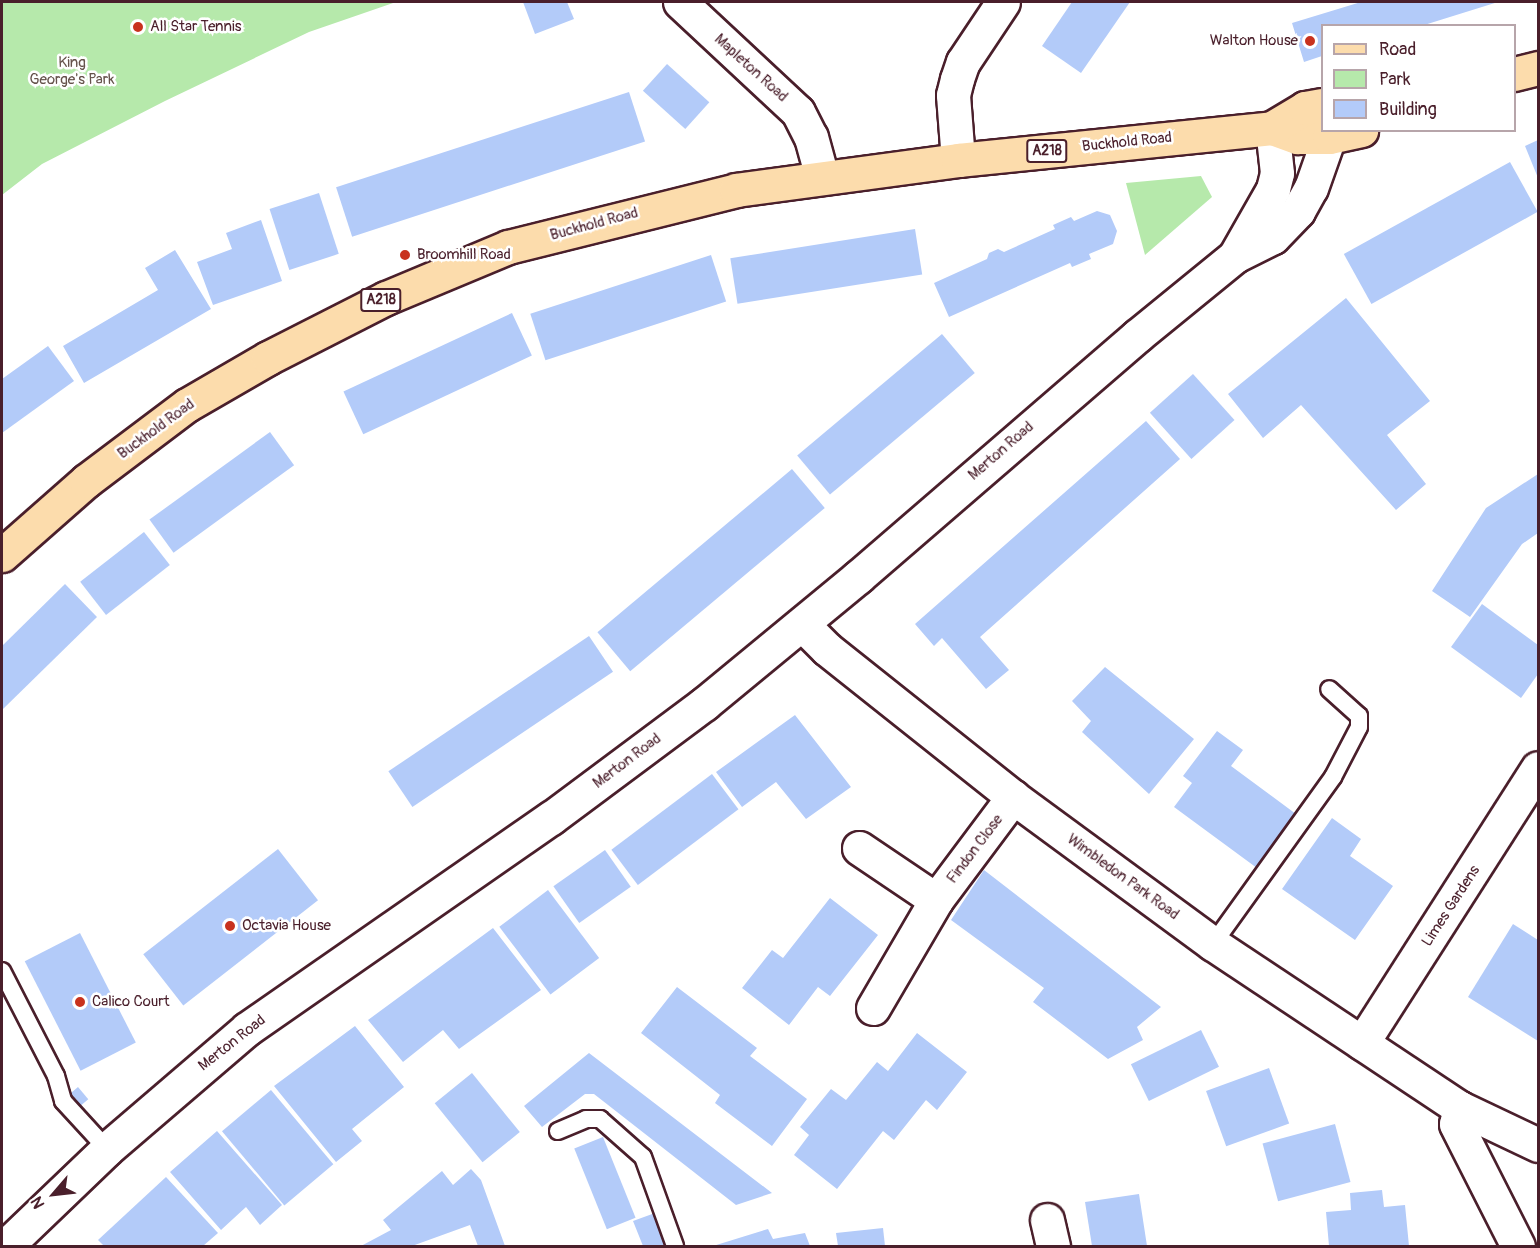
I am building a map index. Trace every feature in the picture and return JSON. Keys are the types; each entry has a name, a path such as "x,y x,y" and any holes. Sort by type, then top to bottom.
{"main road":[{"path":"1516,74 1539,68"},
{"name":"A218","path":"1272,128 1305,108 1321,105"},
{"name":"Buckhold Road","path":"2,555 86,481 187,405 268,358 386,298 507,247 676,202 822,177 958,160 1272,128"},
{"name":"A218","path":"1272,128 1298,137 1329,137 1352,132"}],"street":[{"name":"Mapleton Road","path":"680,2 798,112 811,136 822,177"},
{"path":"958,160 953,103 957,79 963,63 1003,2"},
{"name":"Merton Road","path":"1235,256 1273,189 1276,173 1272,128"},
{"name":"Merton Road","path":"6,1246 107,1149 247,1029 551,818 704,704 802,624 1028,427 1235,256 1273,237 1298,211 1316,178 1329,137"},
{"name":"Wimbledon Park Road","path":"802,624 827,649 1013,797 1214,944 1460,1108 1539,1145"},
{"name":"Limes Gardens","path":"1362,1043 1539,768"},
{"name":"Findon Close","path":"873,1008 936,900 1013,797"},
{"path":"859,848 936,900"},
{"path":"1460,1108 1456,1124 1518,1246"}],"lane":[{"path":"1214,944 1333,777 1359,727 1359,716 1329,689"},
{"path":"2,970 56,1076 63,1101 107,1149"},
{"path":"558,1131 586,1119 600,1119 643,1157 675,1246"}],"green space":[{"name":"King George's Park","path":"2,2 396,2 309,32 165,101 42,164 2,195"},
{"path":"1201,176 1212,197 1145,255 1126,183"}],"building":[{"path":"523,2 567,2 574,19 535,34"},
{"path":"1072,2 1130,2 1081,73 1042,46"},
{"name":"Walton House","path":"1361,2 1498,2 1427,24 1321,24 1321,56 1304,62 1292,23"},
{"path":"667,64 709,102 685,129 643,91"},
{"path":"629,92 645,141 352,237 336,187"},
{"path":"1538,140 1538,178 1525,146"},
{"path":"1510,162 1538,212 1371,304 1344,254"},
{"path":"319,193 339,254 289,270 270,209"},
{"path":"1097,211 1110,215 1117,231 1113,244 1089,254 1091,259 1072,267 1070,263 949,317 934,283 987,259 989,253 998,249 1004,252 1055,229 1053,225 1071,217 1074,221"},
{"path":"261,220 282,281 213,305 197,262 232,249 226,233"},
{"path":"915,229 922,274 737,304 730,258"},
{"path":"175,250 211,309 84,383 63,346 158,290 145,268"},
{"path":"711,255 726,302 545,360 530,314"},
{"path":"1346,298 1430,401 1387,435 1426,484 1396,510 1301,405 1263,438 1228,394"},
{"path":"512,313 532,356 363,434 343,392"},
{"path":"942,334 975,373 830,495 797,455"},
{"path":"48,346 74,381 2,433 2,379"},
{"path":"1193,374 1234,420 1191,459 1150,413"},
{"path":"1146,421 1180,459 980,637 1009,670 986,689 942,638 934,646 915,624"},
{"path":"270,432 294,465 174,553 149,520"},
{"path":"792,469 825,508 630,671 597,632"},
{"path":"1538,474 1538,533 1522,544 1470,617 1432,591 1486,508"},
{"path":"144,532 170,565 106,615 80,582"},
{"path":"65,584 97,617 2,710 2,646"},
{"path":"1482,604 1538,645 1538,674 1521,698 1451,647"},
{"path":"589,636 613,672 412,807 388,771"},
{"path":"1105,667 1194,739 1149,794 1082,732 1091,721 1072,701"},
{"path":"795,715 851,787 806,819 776,782 742,807 716,772"},
{"path":"1217,731 1243,750 1231,766 1300,817 1261,871 1174,807 1192,783 1183,776"},
{"path":"712,774 738,809 638,885 611,850"},
{"path":"1332,818 1361,839 1350,856 1393,886 1355,940 1282,889"},
{"name":"Octavia House","path":"278,849 318,900 183,1005 143,954"},
{"path":"605,850 631,887 579,923 553,886"},
{"path":"984,870 1161,1007 1137,1027 1143,1040 1108,1059 1033,1002 1044,988 951,920"},
{"path":"548,890 599,958 550,995 499,927"},
{"path":"830,898 878,935 830,996 818,987 789,1025 742,988 772,950 783,958"},
{"path":"1513,924 1538,940 1538,1041 1468,997"},
{"path":"493,928 541,990 459,1049 443,1030 403,1062 368,1020"},
{"name":"Calico Court","path":"80,933 136,1043 81,1071 25,961"},
{"path":"677,987 757,1048 750,1056 807,1099 772,1146 715,1103 720,1095 641,1033"},
{"path":"355,1026 404,1087 352,1129 362,1141 336,1162 274,1086"},
{"path":"1201,1030 1219,1067 1149,1101 1131,1064"},
{"path":"917,1033 967,1072 937,1110 926,1100 894,1140 883,1131 837,1189 794,1155 809,1135 800,1127 831,1089 846,1100 877,1062 888,1071"},
{"path":"589,1053 772,1193 736,1205 594,1094 585,1094 542,1127 524,1106"},
{"path":"1269,1068 1289,1123 1226,1146 1206,1091"},
{"path":"472,1073 520,1132 483,1162 435,1103"},
{"path":"78,1087 88,1099 79,1107 69,1095"},
{"path":"271,1090 333,1164 284,1205 222,1131"},
{"path":"1335,1124 1351,1182 1278,1201 1263,1143"},
{"path":"217,1131 282,1205 260,1225 246,1207 221,1230 170,1172"},
{"path":"603,1137 636,1218 607,1229 574,1149"},
{"path":"471,1169 481,1180 505,1246 478,1246 470,1225 412,1246 361,1246 391,1230 383,1220 442,1171 453,1185"},
{"path":"166,1177 218,1233 203,1246 104,1246 98,1240"},
{"path":"1382,1190 1384,1207 1405,1205 1409,1246 1329,1246 1326,1212 1351,1210 1350,1193"},
{"path":"1139,1194 1147,1246 1092,1246 1085,1202"},
{"path":"655,1213 667,1246 643,1246 633,1221"},
{"path":"883,1228 885,1246 838,1246 836,1233"},
{"path":"768,1229 773,1239 805,1233 810,1246 713,1246"}],"place":[{"name":"All Star Tennis","path":"138,27"},
{"name":"Walton House","path":"1310,41"},
{"name":"Broomhill Road","path":"405,255"},
{"name":"Octavia House","path":"230,926"},
{"name":"Calico Court","path":"80,1002"}]}
